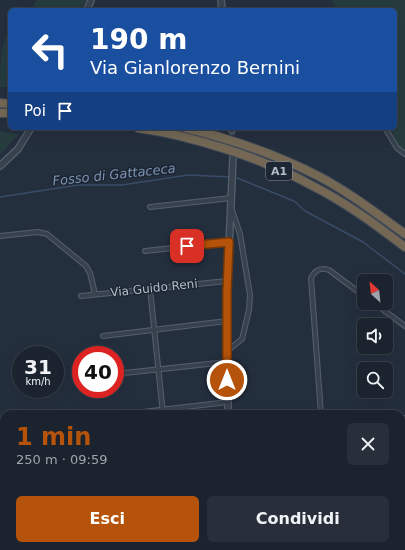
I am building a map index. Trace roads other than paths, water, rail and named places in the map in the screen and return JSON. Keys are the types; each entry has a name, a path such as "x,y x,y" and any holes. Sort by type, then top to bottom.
{"highway":[{"name":"A1","path":"147,130 207,143 257,161 310,184 361,214 405,247"},
{"name":"A1","path":"194,130 211,134 263,152 318,176 367,206 405,234"}],"street":[{"path":"0,166 18,149 30,130"},
{"path":"386,130 397,148 405,154"},
{"path":"228,410 227,281 233,158"},
{"path":"150,207 231,198"},
{"path":"227,352 242,339 249,310 250,295 240,234 231,207"},
{"path":"0,236 38,232 47,234 86,266 90,273 95,294"},
{"path":"145,251 229,242"},
{"path":"321,410 311,278 318,269 323,268 357,291"},
{"name":"Via Guido Reni","path":"81,296 227,281"},
{"path":"150,289 163,410"},
{"path":"383,310 405,326"},
{"path":"103,336 227,321"},
{"path":"124,373 227,362"},
{"path":"176,410 228,402"}],"waterway":[{"name":"Fosso di Gattaceca","path":"0,197 78,185 122,185 188,175 231,177"},
{"name":"Fosso di Gattaceca","path":"237,178 294,201 305,211 363,242 405,274"}],"tunnel":[{"path":"232,130 233,154"}]}
